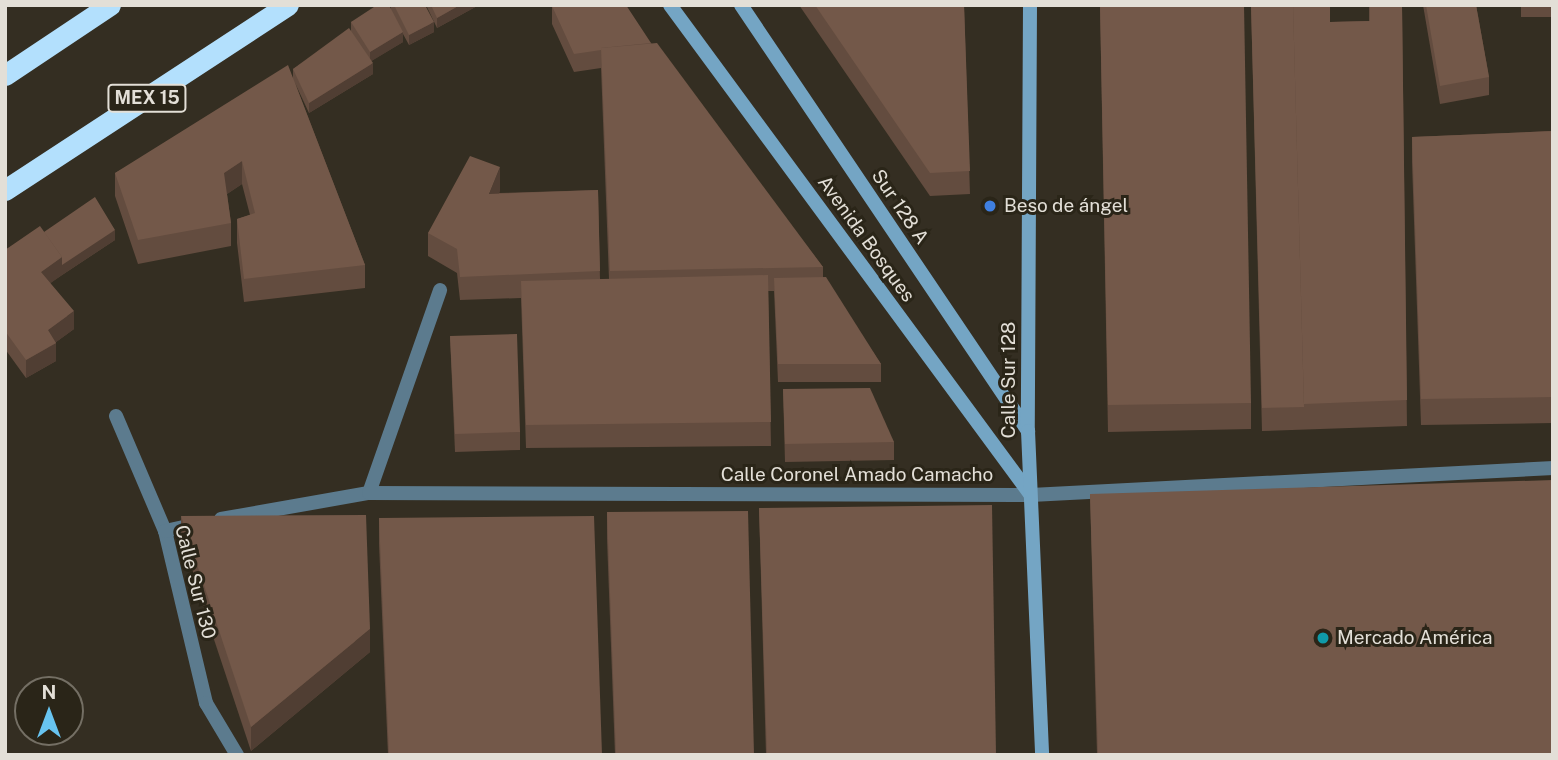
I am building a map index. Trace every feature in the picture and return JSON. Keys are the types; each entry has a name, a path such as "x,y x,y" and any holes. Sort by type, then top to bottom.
{"highway":[{"path":"5,75 110,5"},
{"name":"MEX 15","path":"5,190 288,5"}],"street":[{"name":"Avenida Bosques","path":"670,5 1031,495"},
{"name":"Sur 128 A","path":"741,5 1028,431"},
{"name":"Calle Sur 128","path":"1030,5 1028,431 1042,755"},
{"path":"369,493 440,290"},
{"name":"Calle Sur 130","path":"116,416 165,531 206,703 237,755"},
{"name":"Calle Coronel Amado Camacho","path":"165,531 319,499 369,493 1031,495 1553,468"}],"building":[{"path":"377,5 389,5 403,32 370,52 351,22"},
{"path":"394,5 425,5 434,22 409,35"},
{"path":"431,5 460,5 437,18"},
{"path":"626,5 651,43 601,48 574,54 552,6"},
{"path":"815,5 964,5 970,171 930,173"},
{"path":"1100,5 1244,5 1251,403 1108,405"},
{"path":"1251,5 1293,5 1304,407 1262,408"},
{"path":"1293,5 1330,5 1330,22 1370,21 1370,5 1402,5 1407,400 1304,404"},
{"path":"1426,5 1476,5 1489,77 1440,86"},
{"path":"349,28 373,63 309,103 293,69"},
{"path":"657,43 823,267 610,271 601,48"},
{"path":"288,65 365,265 244,279 237,219 255,213 242,161 224,173 231,223 138,240 115,173"},
{"path":"1553,131 1553,397 1421,399 1412,137"},
{"path":"470,156 500,167 489,194 598,190 600,271 460,277 457,249 428,233"},
{"path":"95,197 115,230 62,265 62,257 44,232"},
{"path":"40,226 62,257 41,272 74,311 48,330 56,343 26,360 5,331 5,250"},
{"path":"768,275 771,422 526,425 521,281"},
{"path":"826,277 881,364 778,364 774,278"},
{"path":"517,334 520,432 455,434 450,336"},
{"path":"870,388 894,442 785,444 783,389"},
{"name":"Mercado América","path":"1553,480 1553,755 1098,755 1090,494"},
{"path":"992,505 996,755 767,755 759,508"},
{"path":"748,511 754,755 616,755 607,512"},
{"path":"366,515 370,629 251,727 181,516"},
{"path":"594,516 602,755 389,755 379,518"}],"place":[{"name":"Beso de ángel","path":"990,206"},
{"name":"Mercado América","path":"1323,638"}]}
